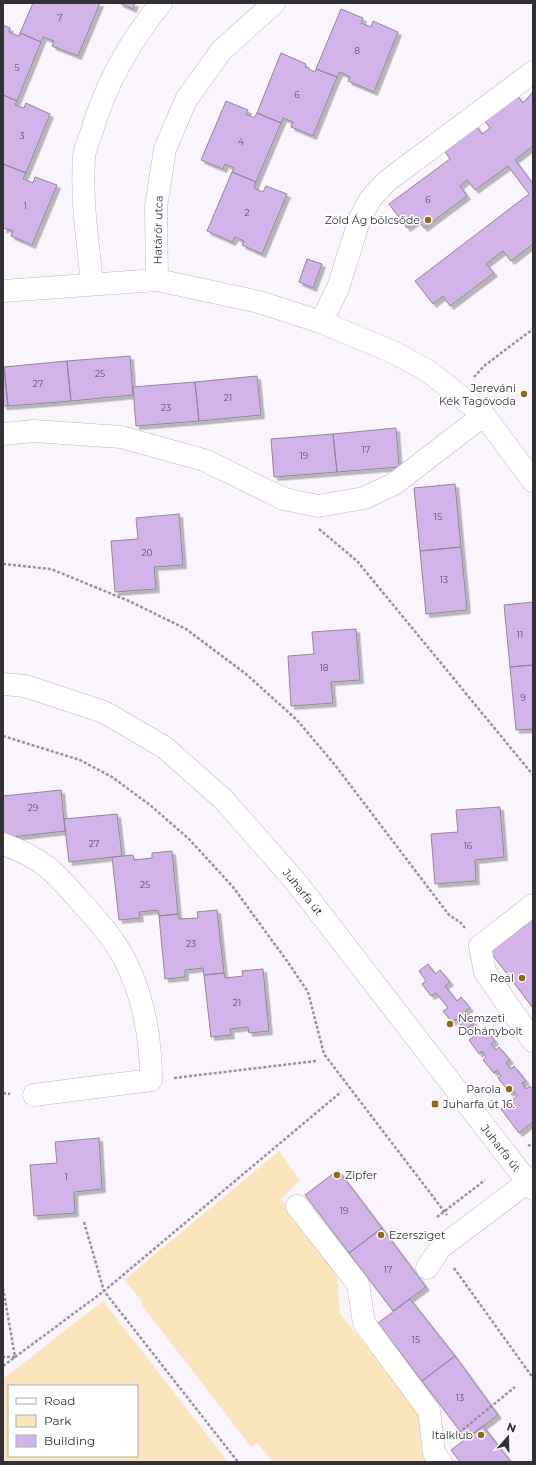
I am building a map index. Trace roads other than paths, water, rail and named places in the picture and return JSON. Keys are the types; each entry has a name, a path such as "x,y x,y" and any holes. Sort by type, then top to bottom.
{"street":[{"path":"92,284 84,203 84,155 98,109 118,65 140,29 161,3"},
{"name":"Határőr utca","path":"157,280 156,207 166,148 183,107 186,100 220,51 274,3"},
{"path":"321,322 338,288 360,218 371,198 387,181 533,72"},
{"path":"3,291 157,280 259,302 321,322 393,352 428,371 484,415 533,481"},
{"path":"3,434 34,431 121,437 204,460 284,499 318,506 364,498 394,484 484,415"},
{"name":"Juharfa út","path":"3,684 25,686 104,712 164,747 223,799 296,882 531,1183"},
{"path":"3,844 38,859 61,878 94,917 127,963 141,1004 149,1042 152,1080 34,1095"},
{"path":"533,905 480,946 485,972 533,1042"},
{"path":"427,1268 440,1248 531,1183"},
{"path":"297,1206 358,1284 364,1323 428,1411 437,1458"}],"place":[{"name":"Zöld Ág bölcsőde","path":"428,220"},
{"name":"Jereváni Kék Tagóvoda","path":"524,394"},
{"name":"Reál","path":"522,978"},
{"name":"Nemzeti Dohánybolt","path":"450,1024"},
{"name":"Parola","path":"509,1089"},
{"name":"Juharfa út 16.","path":"435,1104"},
{"name":"Zipfer","path":"337,1175"},
{"name":"Ezersziget","path":"381,1235"},
{"name":"Italklub","path":"481,1435"}]}
